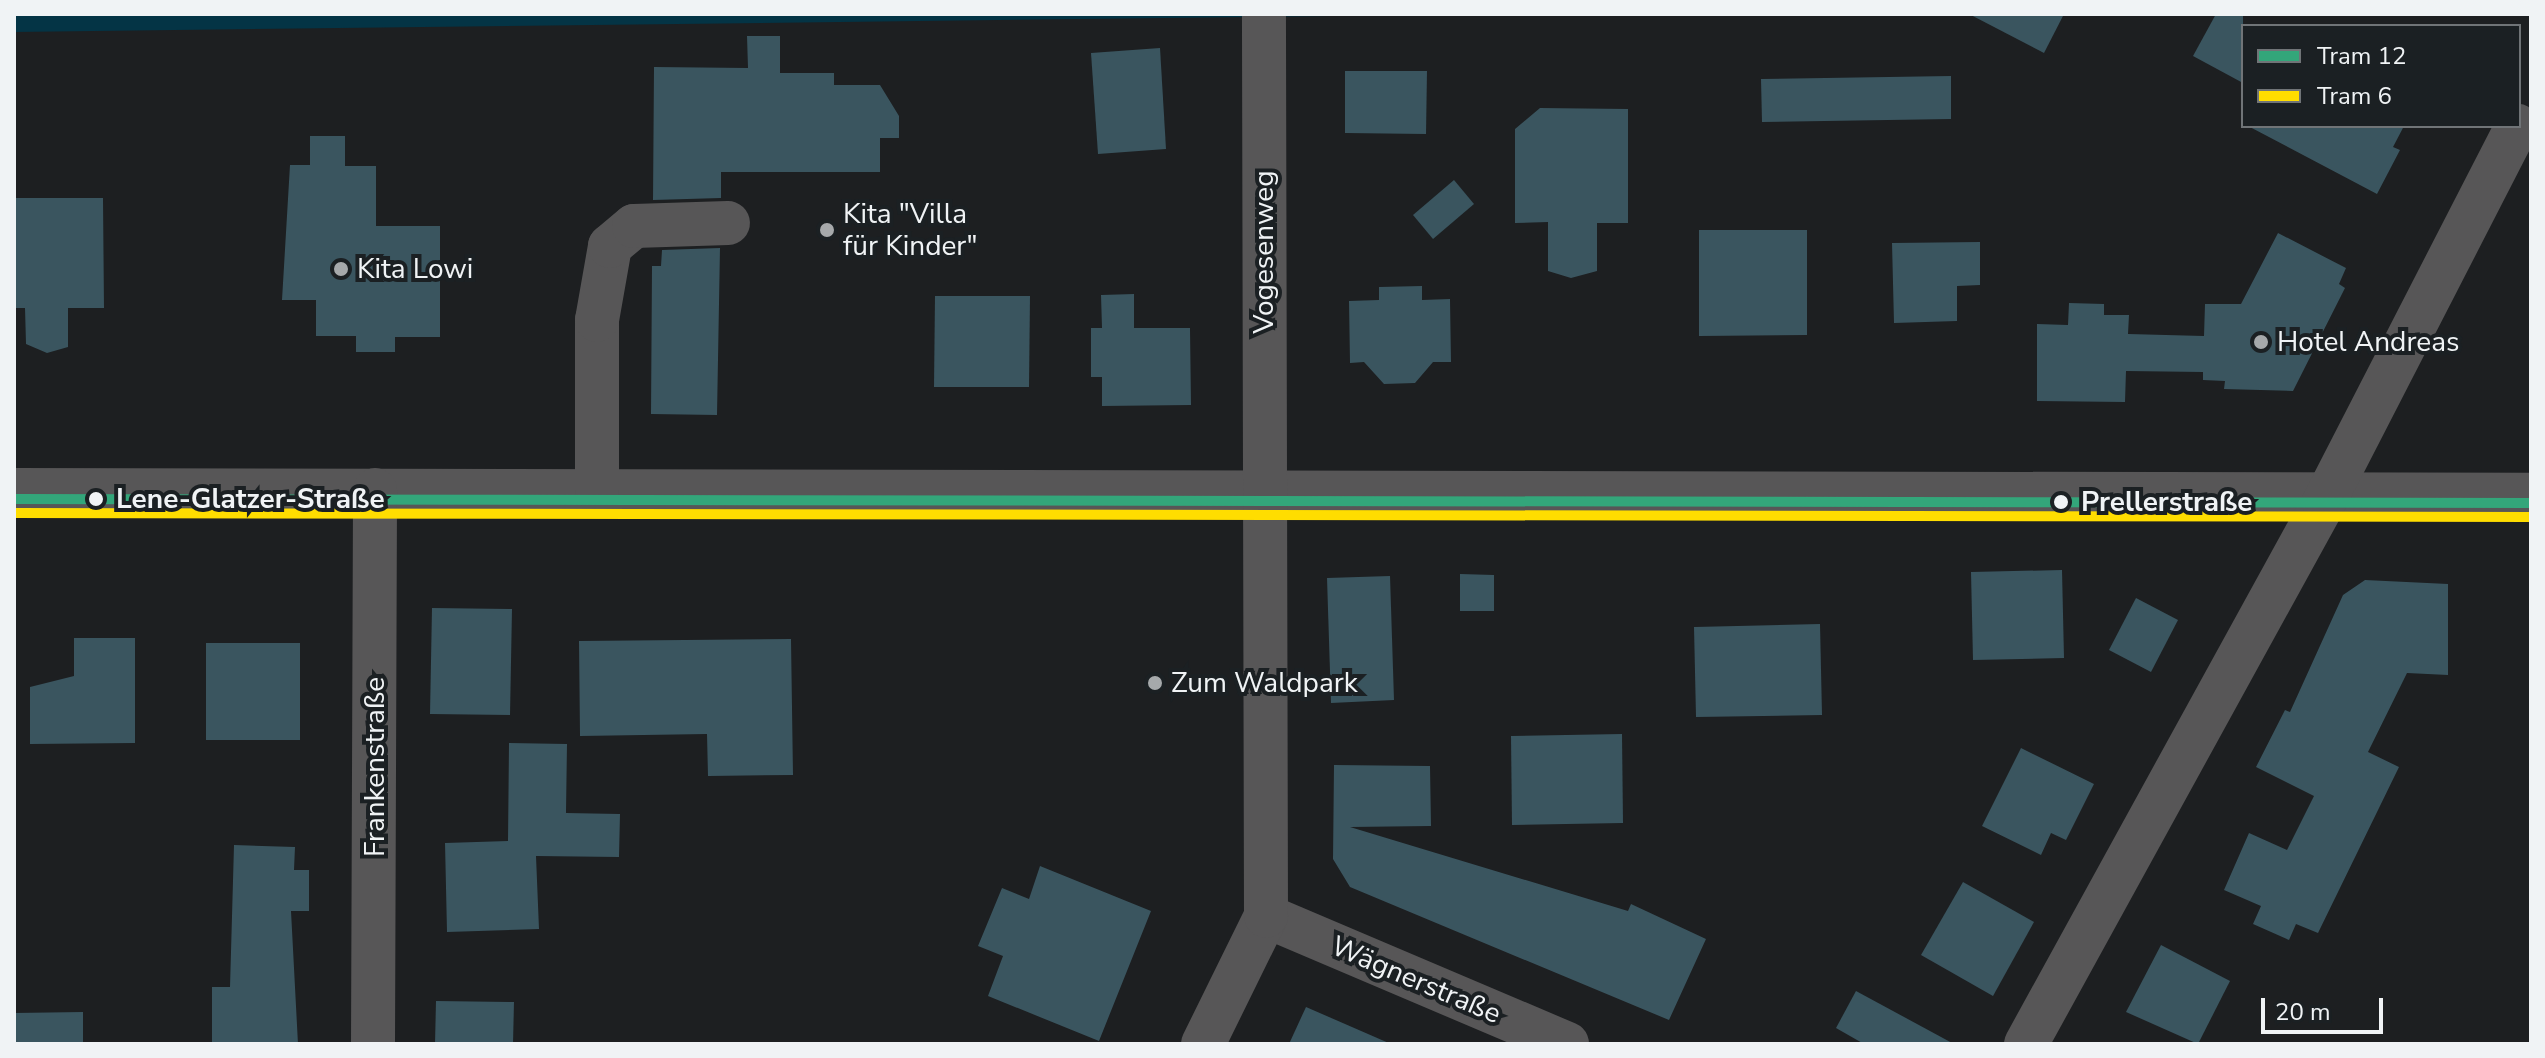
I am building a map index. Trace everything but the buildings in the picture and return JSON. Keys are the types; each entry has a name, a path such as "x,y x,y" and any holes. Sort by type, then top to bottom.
{"street":[{"name":"Vogesenweg","path":"1264,14 1266,916"},
{"path":"2521,118 2531,99"},
{"path":"2026,1044 2328,494 2516,128"},
{"path":"597,490 597,320 610,246 634,226 728,223"},
{"path":"14,490 1265,489 2531,495"},
{"name":"Frankenstraße","path":"373,1044 375,490"},
{"path":"1203,1044 1266,916"},
{"name":"Wägnerstraße","path":"1266,916 1567,1044"}],"shaded area":[{"path":"14,14 1496,14 14,32"}],"tram line":[{"name":"12","path":"14,499 2531,503"},
{"name":"6","path":"14,513 2531,517"}],"place":[{"name":"Kita \"Villa für Kinder\"","path":"827,230"},
{"name":"Kita Lowi","path":"341,269"},
{"name":"Hotel Andreas","path":"2261,342"},
{"name":"Lene-Glatzer-Straße","path":"96,499"},
{"name":"Prellerstraße","path":"2061,502"},
{"name":"Zum Waldpark","path":"1155,683"}]}
